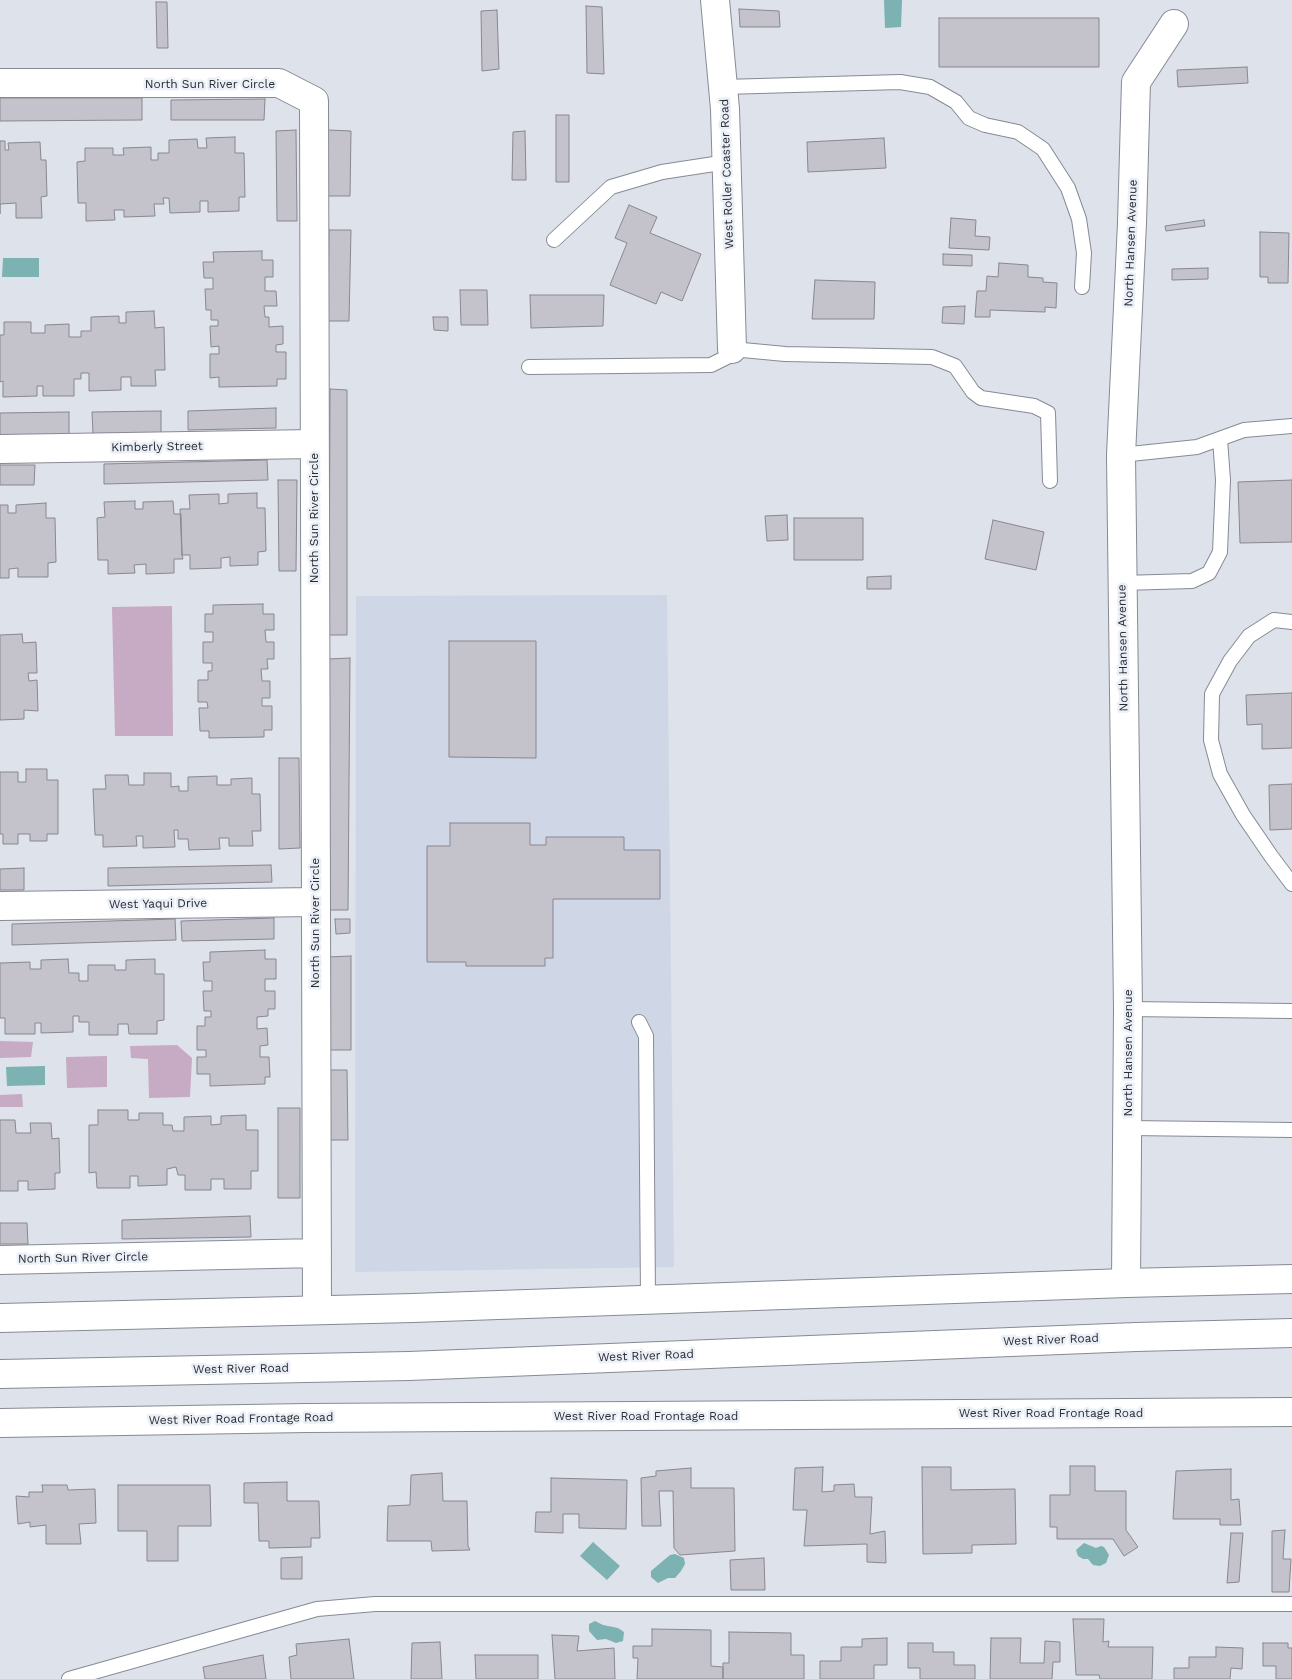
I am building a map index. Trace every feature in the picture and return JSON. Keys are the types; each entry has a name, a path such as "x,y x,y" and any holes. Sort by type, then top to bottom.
{"street":[{"name":"West Roller Coaster Road","path":"715,0 724,87 732,349"},
{"name":"North Hansen Avenue","path":"1126,1283 1128,1009 1121,455 1132,223 1136,82 1174,24"},
{"name":"North Sun River Circle","path":"0,83 279,83 314,101 317,1310"},
{"name":"Kimberly Street","path":"0,450 314,444"},
{"name":"West Yaqui Drive","path":"0,906 315,902"},
{"name":"North Sun River Circle","path":"0,1260 317,1253"},
{"path":"0,1318 317,1310 1292,1279"},
{"name":"West River Road","path":"0,1374 409,1366 1136,1337 1292,1333"},
{"name":"West River Road Frontage Road","path":"0,1423 317,1418 1292,1412"}],"lane":[{"path":"724,87 900,82 930,87 956,102 970,118 985,125 1018,132 1044,149 1068,188 1079,219 1084,253 1082,286"},
{"path":"554,240 611,187 662,172 727,162"},
{"path":"529,366 711,365 727,357 732,349 785,354 932,357 955,366 973,392 981,398 1034,406 1048,413 1050,481"},
{"path":"1121,455 1197,447 1244,430 1292,426"},
{"path":"1122,583 1192,581 1209,574 1220,552 1224,480 1220,439"},
{"path":"1292,622 1274,620 1249,636 1230,661 1212,694 1211,740 1224,782 1249,824 1292,884"},
{"path":"1128,1009 1292,1011"},
{"path":"639,1022 646,1036 648,1299"},
{"path":"1128,1128 1292,1130"},
{"path":"68,1679 318,1609 375,1604 1292,1604"}],"shaded area":[{"path":"884,0 902,0 901,27 885,28"},
{"path":"3,258 39,258 39,277 2,277"},
{"path":"667,595 674,1267 355,1272 356,596"},
{"path":"172,606 173,736 115,736 112,607"},
{"path":"0,1041 33,1042 31,1057 0,1058"},
{"path":"177,1045 192,1058 190,1097 149,1098 148,1059 131,1058 130,1046"},
{"path":"107,1056 107,1087 67,1088 66,1057"},
{"path":"45,1066 45,1085 7,1086 6,1067"},
{"path":"22,1094 23,1107 0,1107 0,1095"},
{"path":"593,1542 620,1566 607,1580 580,1556"},
{"path":"1084,1543 1096,1548 1104,1547 1109,1555 1106,1563 1100,1566 1093,1565 1088,1559 1078,1556 1076,1550"},
{"path":"675,1554 684,1558 685,1564 681,1571 675,1578 668,1578 658,1583 651,1577 651,1571 670,1555"},
{"path":"595,1621 618,1628 624,1632 623,1641 616,1643 606,1639 597,1640 589,1631 589,1624"}],"building":[{"path":"156,2 167,2 168,48 157,48"},
{"path":"586,6 602,7 604,74 587,73"},
{"path":"739,9 779,11 780,27 740,27"},
{"path":"497,10 499,69 482,71 481,11"},
{"path":"939,18 1099,18 1099,67 939,67"},
{"path":"1247,67 1248,83 1178,87 1177,70"},
{"path":"0,98 142,98 142,120 0,121"},
{"path":"265,99 264,120 171,120 171,100"},
{"path":"556,115 569,115 569,182 556,182"},
{"path":"296,130 297,221 277,221 276,131"},
{"path":"328,130 351,131 350,196 327,196"},
{"path":"525,131 526,180 512,180 513,132"},
{"path":"235,137 235,153 244,153 245,197 239,197 239,211 208,212 208,201 200,201 200,212 170,213 169,198 163,198 164,204 154,204 155,216 124,217 124,210 114,210 115,220 86,221 86,203 78,203 77,162 85,161 85,148 113,148 113,155 124,155 123,148 151,147 151,160 158,160 158,153 169,153 169,140 197,139 198,148 207,148 206,138"},
{"path":"884,138 886,168 808,172 807,142"},
{"path":"0,141 5,141 5,150 9,150 8,143 40,142 41,160 46,160 47,196 41,197 42,218 16,218 16,203 0,204"},
{"path":"629,205 657,217 650,233 701,254 682,301 661,292 656,304 610,285 627,243 615,238"},
{"path":"951,218 976,220 975,236 990,237 989,250 949,248"},
{"path":"1204,220 1205,226 1166,231 1165,226"},
{"path":"329,230 351,230 349,321 328,321"},
{"path":"1260,232 1289,233 1288,283 1268,283 1268,277 1260,277"},
{"path":"262,251 262,260 273,260 273,277 265,277 265,291 276,291 277,306 264,306 265,317 269,317 269,327 283,326 283,344 276,345 276,352 286,352 286,379 277,379 277,386 219,387 219,377 210,378 210,354 219,354 219,346 211,347 210,326 218,326 218,320 211,320 211,310 206,310 205,289 213,289 213,278 204,278 203,262 214,262 213,252"},
{"path":"943,254 972,255 972,266 943,265"},
{"path":"999,263 1028,265 1028,277 1043,278 1043,282 1057,283 1056,308 1045,307 1045,312 990,310 990,317 975,317 977,291 986,291 987,276 998,277"},
{"path":"1208,268 1208,279 1172,280 1172,269"},
{"path":"815,280 875,282 874,319 812,319"},
{"path":"460,290 487,290 488,325 461,325"},
{"path":"530,295 604,295 603,326 531,328"},
{"path":"965,306 964,324 942,323 943,307"},
{"path":"154,311 155,328 164,327 165,370 155,370 156,386 131,386 131,377 121,377 121,390 89,391 89,373 81,373 81,379 74,379 74,396 43,396 43,386 37,386 37,396 3,397 3,381 0,382 0,335 4,335 4,322 31,322 31,333 45,333 45,325 69,324 69,337 81,337 81,331 91,331 91,317 119,316 119,323 126,323 126,312"},
{"path":"433,317 448,317 448,331 434,330"},
{"path":"330,389 347,390 347,635 329,635"},
{"path":"276,408 276,428 188,430 188,411"},
{"path":"161,411 161,433 93,434 92,412"},
{"path":"69,412 69,435 0,435 0,413"},
{"path":"267,460 268,480 104,484 104,464"},
{"path":"0,465 35,465 34,485 0,485"},
{"path":"278,480 297,480 296,571 279,571"},
{"path":"1292,480 1292,542 1240,543 1238,482"},
{"path":"257,493 257,508 265,508 266,551 258,552 258,565 230,566 230,557 221,558 221,568 190,569 190,555 182,555 180,509 190,509 189,495 219,494 219,504 228,503 228,494"},
{"path":"135,501 135,509 143,509 143,502 173,501 174,514 181,514 183,559 174,559 174,573 146,574 146,564 134,565 135,573 108,574 108,560 98,560 97,518 105,517 104,502"},
{"path":"46,503 46,518 55,518 56,562 48,563 48,577 18,577 18,568 9,569 9,578 0,578 0,505 8,505 8,513 16,513 16,505"},
{"path":"787,515 788,540 767,541 765,516"},
{"path":"794,518 863,518 863,560 794,560"},
{"path":"993,520 1044,532 1036,570 985,559"},
{"path":"891,576 891,589 867,589 867,577"},
{"path":"263,604 263,614 274,614 274,630 265,630 266,642 274,642 274,659 267,659 268,669 261,669 262,681 270,681 270,698 262,698 262,706 272,706 272,730 264,730 264,737 209,738 209,731 200,731 199,708 208,708 207,702 198,702 198,680 208,680 208,671 212,671 212,663 203,663 203,642 213,642 213,632 205,632 205,614 213,614 213,605"},
{"path":"22,634 23,643 36,642 37,673 28,673 29,681 37,680 38,711 24,710 24,719 0,720 0,635"},
{"path":"449,641 536,641 536,758 449,757"},
{"path":"350,658 348,910 328,910 328,659"},
{"path":"1292,693 1292,748 1262,749 1262,724 1247,725 1246,695"},
{"path":"279,758 299,758 300,848 279,849"},
{"path":"26,769 47,769 47,780 58,780 58,834 47,834 47,841 30,841 30,834 18,834 18,844 3,844 3,834 0,834 0,772 18,772 18,782 26,782"},
{"path":"144,773 171,773 171,787 179,786 179,791 188,791 188,777 217,776 217,785 231,785 231,779 252,778 252,794 260,794 261,831 252,831 253,846 229,846 229,838 219,838 220,849 189,850 188,839 178,839 178,830 174,830 175,847 143,848 143,836 136,836 137,846 103,847 103,835 95,835 93,789 106,789 105,775 128,775 129,785 144,785"},
{"path":"1292,784 1292,829 1270,830 1269,785"},
{"path":"450,823 530,823 530,845 546,845 546,837 624,837 624,850 660,850 660,899 553,899 553,958 545,958 545,966 466,966 466,962 427,962 427,846 450,846"},
{"path":"271,865 272,882 108,886 108,868"},
{"path":"24,868 24,890 0,890 0,869"},
{"path":"274,918 274,939 182,941 181,921"},
{"path":"175,919 176,940 12,945 12,924"},
{"path":"335,919 350,919 350,933 336,934"},
{"path":"265,950 265,959 276,959 276,979 265,979 265,991 275,991 275,1009 268,1009 268,1016 257,1017 257,1029 267,1028 268,1045 260,1046 260,1057 269,1057 270,1077 265,1077 265,1084 210,1086 210,1074 197,1074 197,1057 206,1057 206,1050 197,1050 197,1026 205,1026 205,1017 211,1017 211,1011 204,1011 203,991 212,991 212,981 204,981 203,962 210,962 210,952"},
{"path":"351,956 351,1050 329,1050 328,957"},
{"path":"68,959 69,973 79,973 79,981 88,981 88,965 115,965 115,970 126,970 126,960 155,959 155,974 164,974 164,1020 157,1021 157,1034 129,1034 128,1024 118,1024 118,1035 89,1035 89,1022 79,1022 79,1016 73,1016 73,1032 41,1033 41,1023 35,1023 35,1034 5,1034 5,1018 0,1018 0,963 30,962 30,969 41,969 41,960"},
{"path":"328,1070 347,1070 348,1140 329,1140"},
{"path":"278,1108 300,1108 300,1198 278,1198"},
{"path":"98,1110 128,1110 128,1120 139,1120 139,1113 163,1113 163,1125 172,1125 173,1131 184,1131 184,1117 211,1116 211,1125 221,1124 221,1116 246,1115 246,1130 258,1130 258,1171 251,1171 251,1189 224,1189 224,1179 211,1179 211,1190 185,1190 185,1175 178,1175 176,1167 167,1169 167,1185 138,1186 138,1176 130,1176 130,1188 97,1188 96,1172 89,1173 89,1125 98,1125"},
{"path":"0,1120 15,1120 16,1133 31,1133 30,1123 51,1123 52,1139 59,1138 60,1173 55,1173 55,1189 28,1190 28,1181 18,1181 18,1191 0,1191"},
{"path":"250,1216 251,1237 122,1239 122,1220"},
{"path":"0,1223 27,1223 28,1244 0,1244"},
{"path":"1070,1466 1095,1466 1095,1491 1126,1491 1126,1530 1138,1547 1124,1556 1113,1539 1057,1539 1057,1527 1050,1527 1050,1495 1070,1495"},
{"path":"823,1467 822,1492 834,1491 834,1485 854,1484 855,1497 872,1497 870,1534 885,1531 886,1563 867,1562 867,1544 804,1546 807,1510 793,1510 795,1468"},
{"path":"922,1467 951,1467 951,1490 1015,1489 1016,1544 972,1545 972,1553 923,1554"},
{"path":"691,1468 691,1488 734,1488 735,1551 680,1555 674,1548 673,1491 659,1491 661,1526 642,1526 641,1478 656,1476 656,1471"},
{"path":"1231,1469 1231,1500 1239,1499 1241,1525 1220,1525 1220,1519 1173,1519 1176,1471"},
{"path":"442,1473 443,1501 467,1501 468,1546 470,1550 432,1551 431,1541 387,1541 388,1506 410,1505 411,1475"},
{"path":"551,1478 627,1480 626,1529 579,1528 579,1514 563,1514 563,1533 535,1532 536,1512 551,1512"},
{"path":"287,1482 287,1501 319,1501 320,1538 311,1538 311,1547 269,1548 269,1541 259,1541 258,1503 244,1503 244,1483"},
{"path":"42,1485 67,1485 68,1490 95,1489 96,1523 79,1524 81,1544 46,1544 46,1525 30,1527 30,1522 18,1524 16,1496 29,1497 29,1492 43,1492"},
{"path":"118,1485 210,1485 211,1526 178,1526 178,1561 147,1561 147,1531 118,1531"},
{"path":"1285,1530 1283,1559 1291,1559 1289,1592 1272,1592 1272,1531"},
{"path":"1231,1533 1243,1533 1239,1582 1227,1583"},
{"path":"302,1557 302,1579 281,1579 281,1558"},
{"path":"764,1558 765,1590 731,1590 730,1560"},
{"path":"1073,1619 1104,1619 1103,1642 1109,1641 1108,1647 1153,1647 1152,1679 1100,1679 1099,1675 1076,1675"},
{"path":"652,1629 711,1630 711,1666 723,1667 723,1679 637,1679 638,1658 633,1658 633,1646 652,1646"},
{"path":"729,1632 791,1633 791,1655 804,1655 804,1679 723,1679 723,1663 729,1663"},
{"path":"552,1635 579,1636 577,1651 614,1648 615,1679 555,1679"},
{"path":"887,1638 887,1665 874,1665 874,1679 820,1679 820,1661 841,1661 841,1647 862,1647 862,1639"},
{"path":"991,1638 1021,1638 1020,1663 1044,1663 1045,1641 1060,1642 1060,1662 1053,1662 1052,1679 990,1679"},
{"path":"349,1639 354,1679 291,1679 289,1657 297,1655 296,1644"},
{"path":"440,1642 442,1679 411,1679 412,1643"},
{"path":"908,1643 933,1643 933,1652 954,1652 954,1665 975,1665 975,1679 920,1679 920,1668 908,1668"},
{"path":"1263,1643 1288,1643 1288,1648 1292,1648 1292,1679 1276,1679 1276,1666 1263,1666"},
{"path":"1216,1647 1243,1648 1242,1669 1231,1668 1230,1679 1174,1679 1174,1668 1189,1668 1189,1657 1216,1657"},
{"path":"263,1655 266,1679 205,1679 203,1667"},
{"path":"475,1655 538,1655 538,1679 476,1679"}]}
